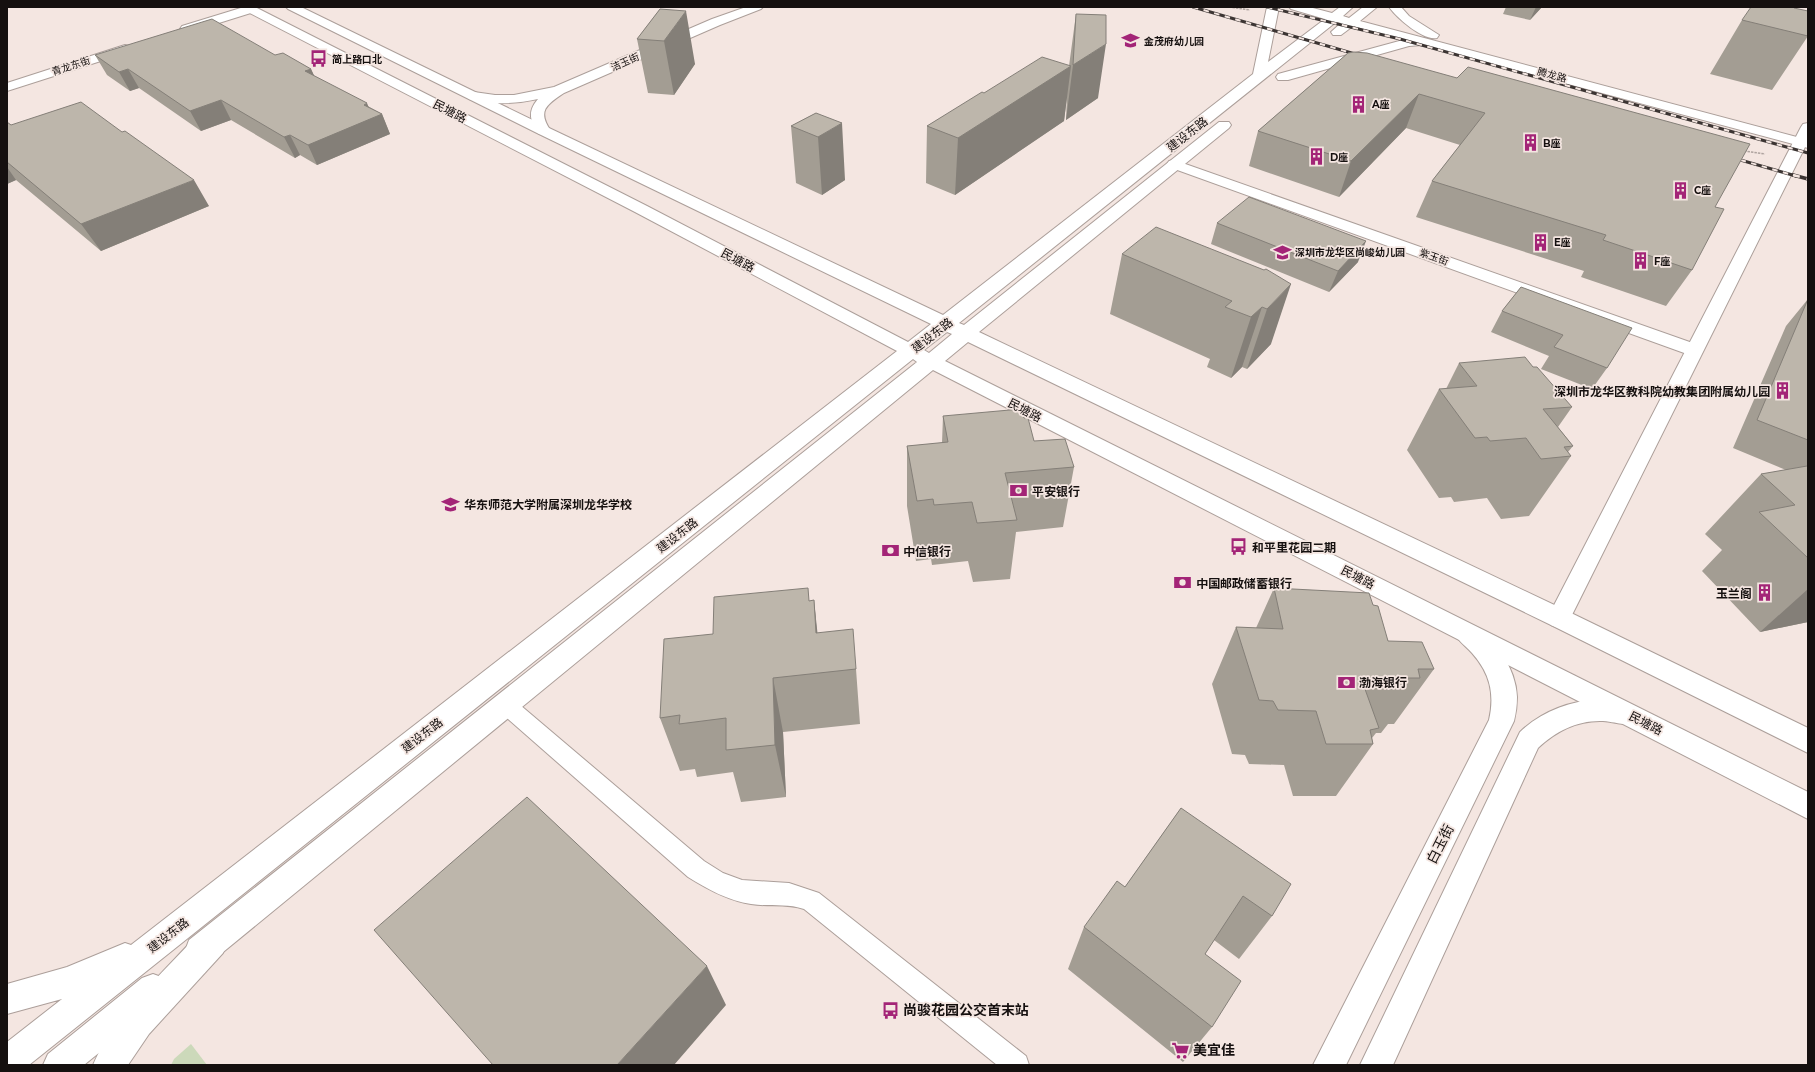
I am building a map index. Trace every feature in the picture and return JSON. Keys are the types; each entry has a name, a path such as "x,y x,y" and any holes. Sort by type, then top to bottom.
{"main road":[{"name":"民塘路","path":"292,7 544,131 1559,618 1808,741"},
{"name":"洁玉街","path":"559,90 716,22 757,7"},
{"path":"1259,77 1273,7"},
{"name":"腾龙路","path":"1295,7 1347,12 1432,39 1806,136"},
{"path":"1394,7 1405,19 1432,39"},
{"name":"民塘路","path":"248,8 634,205 912,351 1808,806"},
{"path":"174,33 248,8"},
{"name":"建设东路","path":"7,1062 1259,77 1347,12"},
{"name":"建设东路","path":"59,1065 1283,77 1347,12"},
{"path":"1283,77 1408,42 1432,39"},
{"name":"青龙东街","path":"7,87 136,46"},
{"path":"474,96 505,100 527,98 559,90"},
{"path":"544,131 536,119 536,112 540,105 559,90"},
{"path":"1559,618 1694,350 1806,136"},
{"name":"紫玉街","path":"1174,164 1694,350"},
{"name":"白玉街","path":"1329,1065 1501,721 1505,710 1506,696 1503,680 1496,666 1478,643 1460,628"},
{"path":"1376,1065 1529,740 1537,730 1546,724 1572,714 1603,709 1617,711 1635,718"},
{"path":"109,1065 138,1023 212,942"},
{"path":"7,999 28,995 88,975 157,944"}],"lane":[{"path":"506,705 707,877 733,889 751,893 798,896 811,901 1017,1065"}],"path":[{"path":"1229,7 1252,10"}],"green space":[{"path":"191,1044 207,1065 171,1065 174,1059"}],"building":[{"path":"1751,7 1794,7 1808,11 1808,36 1742,20"},
{"path":"660,9 686,11 664,41 637,39"},
{"path":"1076,14 1106,15 1106,44 1073,65"},
{"path":"212,19 275,55 283,53 311,69 305,71 367,103 364,105 382,114 308,145 290,135 284,137 221,100 190,111 128,69 119,72 95,55"},
{"path":"1348,53 1367,53 1457,78 1468,67 1750,144 1715,207 1724,209 1692,270 1603,240 1606,235 1432,181 1485,113 1419,94 1351,161 1258,131"},
{"path":"1042,57 1071,66 958,138 927,126 982,92 984,93"},
{"path":"81,102 122,132 125,131 194,180 81,224 7,162 7,122 11,125"},
{"path":"816,113 842,123 818,137 791,126"},
{"path":"1249,197 1366,241 1338,271 1217,223"},
{"path":"1156,227 1264,270 1266,269 1291,284 1267,309 1262,307 1251,317 1225,307 1232,301 1122,254"},
{"path":"1521,287 1632,328 1607,368 1554,347 1563,335 1502,311"},
{"path":"1808,299 1808,440 1757,420"},
{"path":"1525,357 1533,367 1537,367 1572,407 1543,409 1573,446 1564,447 1571,456 1541,459 1526,438 1490,441 1487,437 1475,438 1439,389 1477,386 1459,363"},
{"path":"1021,409 1024,418 1028,418 1034,441 1065,439 1074,467 1005,473 1017,520 977,523 972,502 934,505 933,499 917,501 907,446 948,442 943,416"},
{"path":"1807,466 1808,558 1759,512 1795,505 1761,474"},
{"path":"808,588 809,601 814,600 816,633 853,629 856,669 773,678 775,745 726,750 726,718 679,724 680,715 660,718 664,639 713,634 714,597"},
{"path":"1274,588 1369,593 1373,605 1378,606 1388,641 1422,642 1434,669 1418,669 1420,678 1361,678 1379,728 1370,730 1373,744 1326,744 1316,711 1278,710 1273,701 1259,700 1236,627 1283,629"},
{"path":"527,797 707,966 617,1065 493,1065 374,930"},
{"path":"1181,808 1291,884 1272,916 1243,896 1205,954 1241,981 1212,1027 1084,927 1117,881 1125,887"}],"railway":[{"path":"1193,7 1362,56"},
{"path":"1267,7 1400,39 1808,153"},
{"path":"1730,157 1796,176"},
{"path":"1793,175 1808,179"}],"place":[{"name":"金茂府幼儿园","path":"1131,41"},
{"name":"简上路口北","path":"319,59"},
{"name":"A座","path":"1359,104"},
{"name":"B座","path":"1530,143"},
{"name":"D座","path":"1317,157"},
{"name":"C座","path":"1681,190"},
{"name":"E座","path":"1541,242"},
{"name":"深圳市龙华区尚峻幼儿园","path":"1282,252"},
{"name":"F座","path":"1641,261"},
{"name":"深圳市龙华区教科院幼教集团附属幼儿园","path":"1783,391"},
{"name":"平安银行","path":"1019,491"},
{"name":"华东师范大学附属深圳龙华学校","path":"451,504"},
{"name":"和平里花园二期","path":"1239,547"},
{"name":"中信银行","path":"890,551"},
{"name":"中国邮政储蓄银行","path":"1183,583"},
{"name":"玉兰阁","path":"1765,593"},
{"name":"渤海银行","path":"1346,682"},
{"name":"尚骏花园公交首末站","path":"890,1010"},
{"name":"美宜佳","path":"1180,1050"}]}
